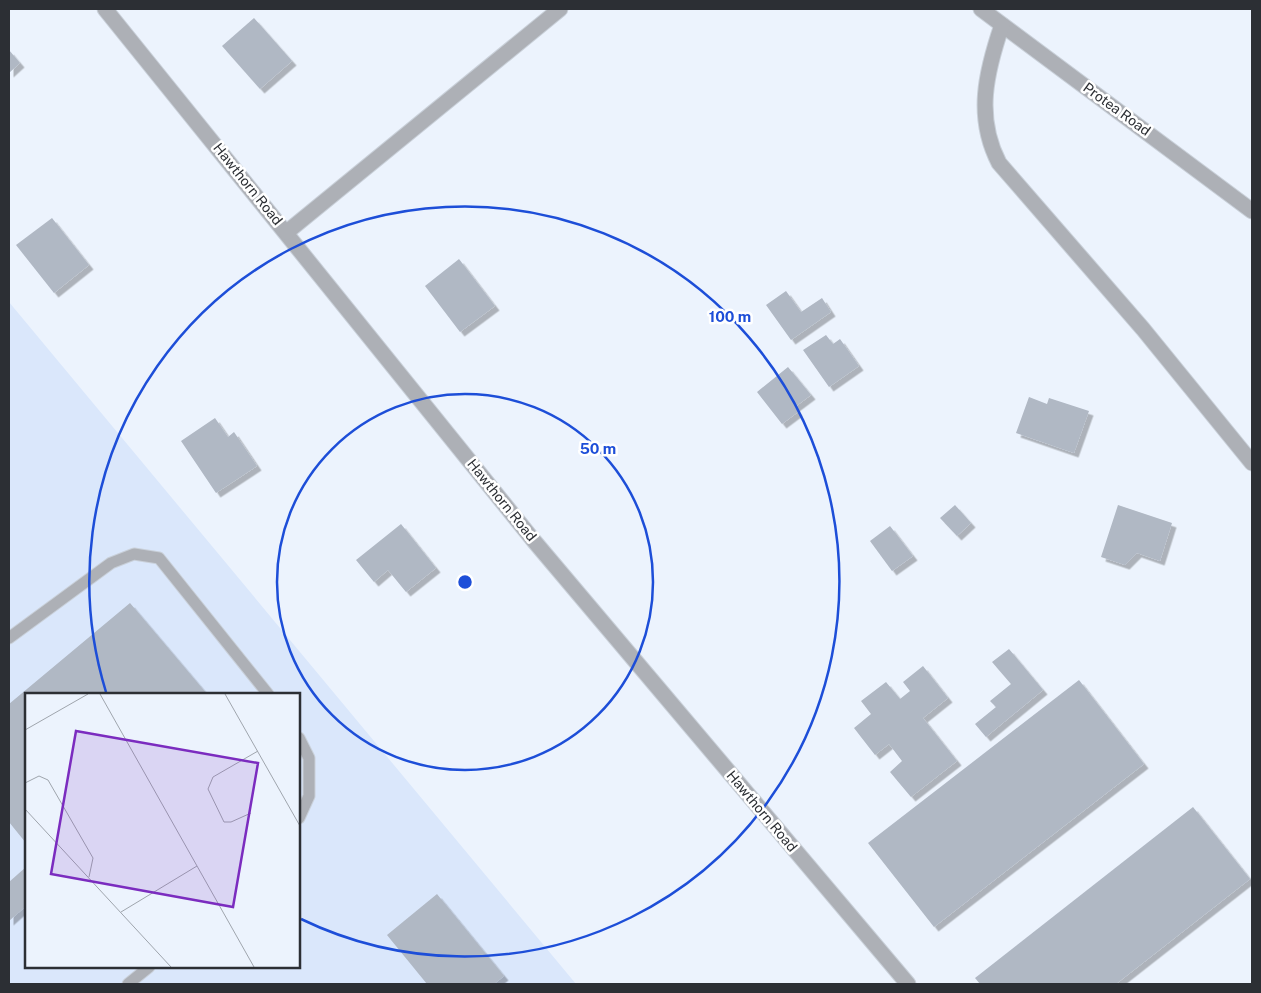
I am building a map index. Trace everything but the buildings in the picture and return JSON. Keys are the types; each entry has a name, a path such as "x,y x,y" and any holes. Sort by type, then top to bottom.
{"street":[{"name":"Hawthorn Road","path":"105,9 287,232 534,541 908,984"},
{"path":"287,232 560,9"},
{"name":"Protea Road","path":"981,9 1252,211"},
{"path":"1002,25 992,54 986,86 985,115 989,145 999,163 1143,329 1252,463"}],"lane":[{"path":"9,638 111,563 134,554 159,558 267,693"},
{"path":"300,740 309,758 309,796 300,816"},
{"path":"128,984 148,968"}],"shaded area":[{"path":"9,302 576,984 9,984"}]}
